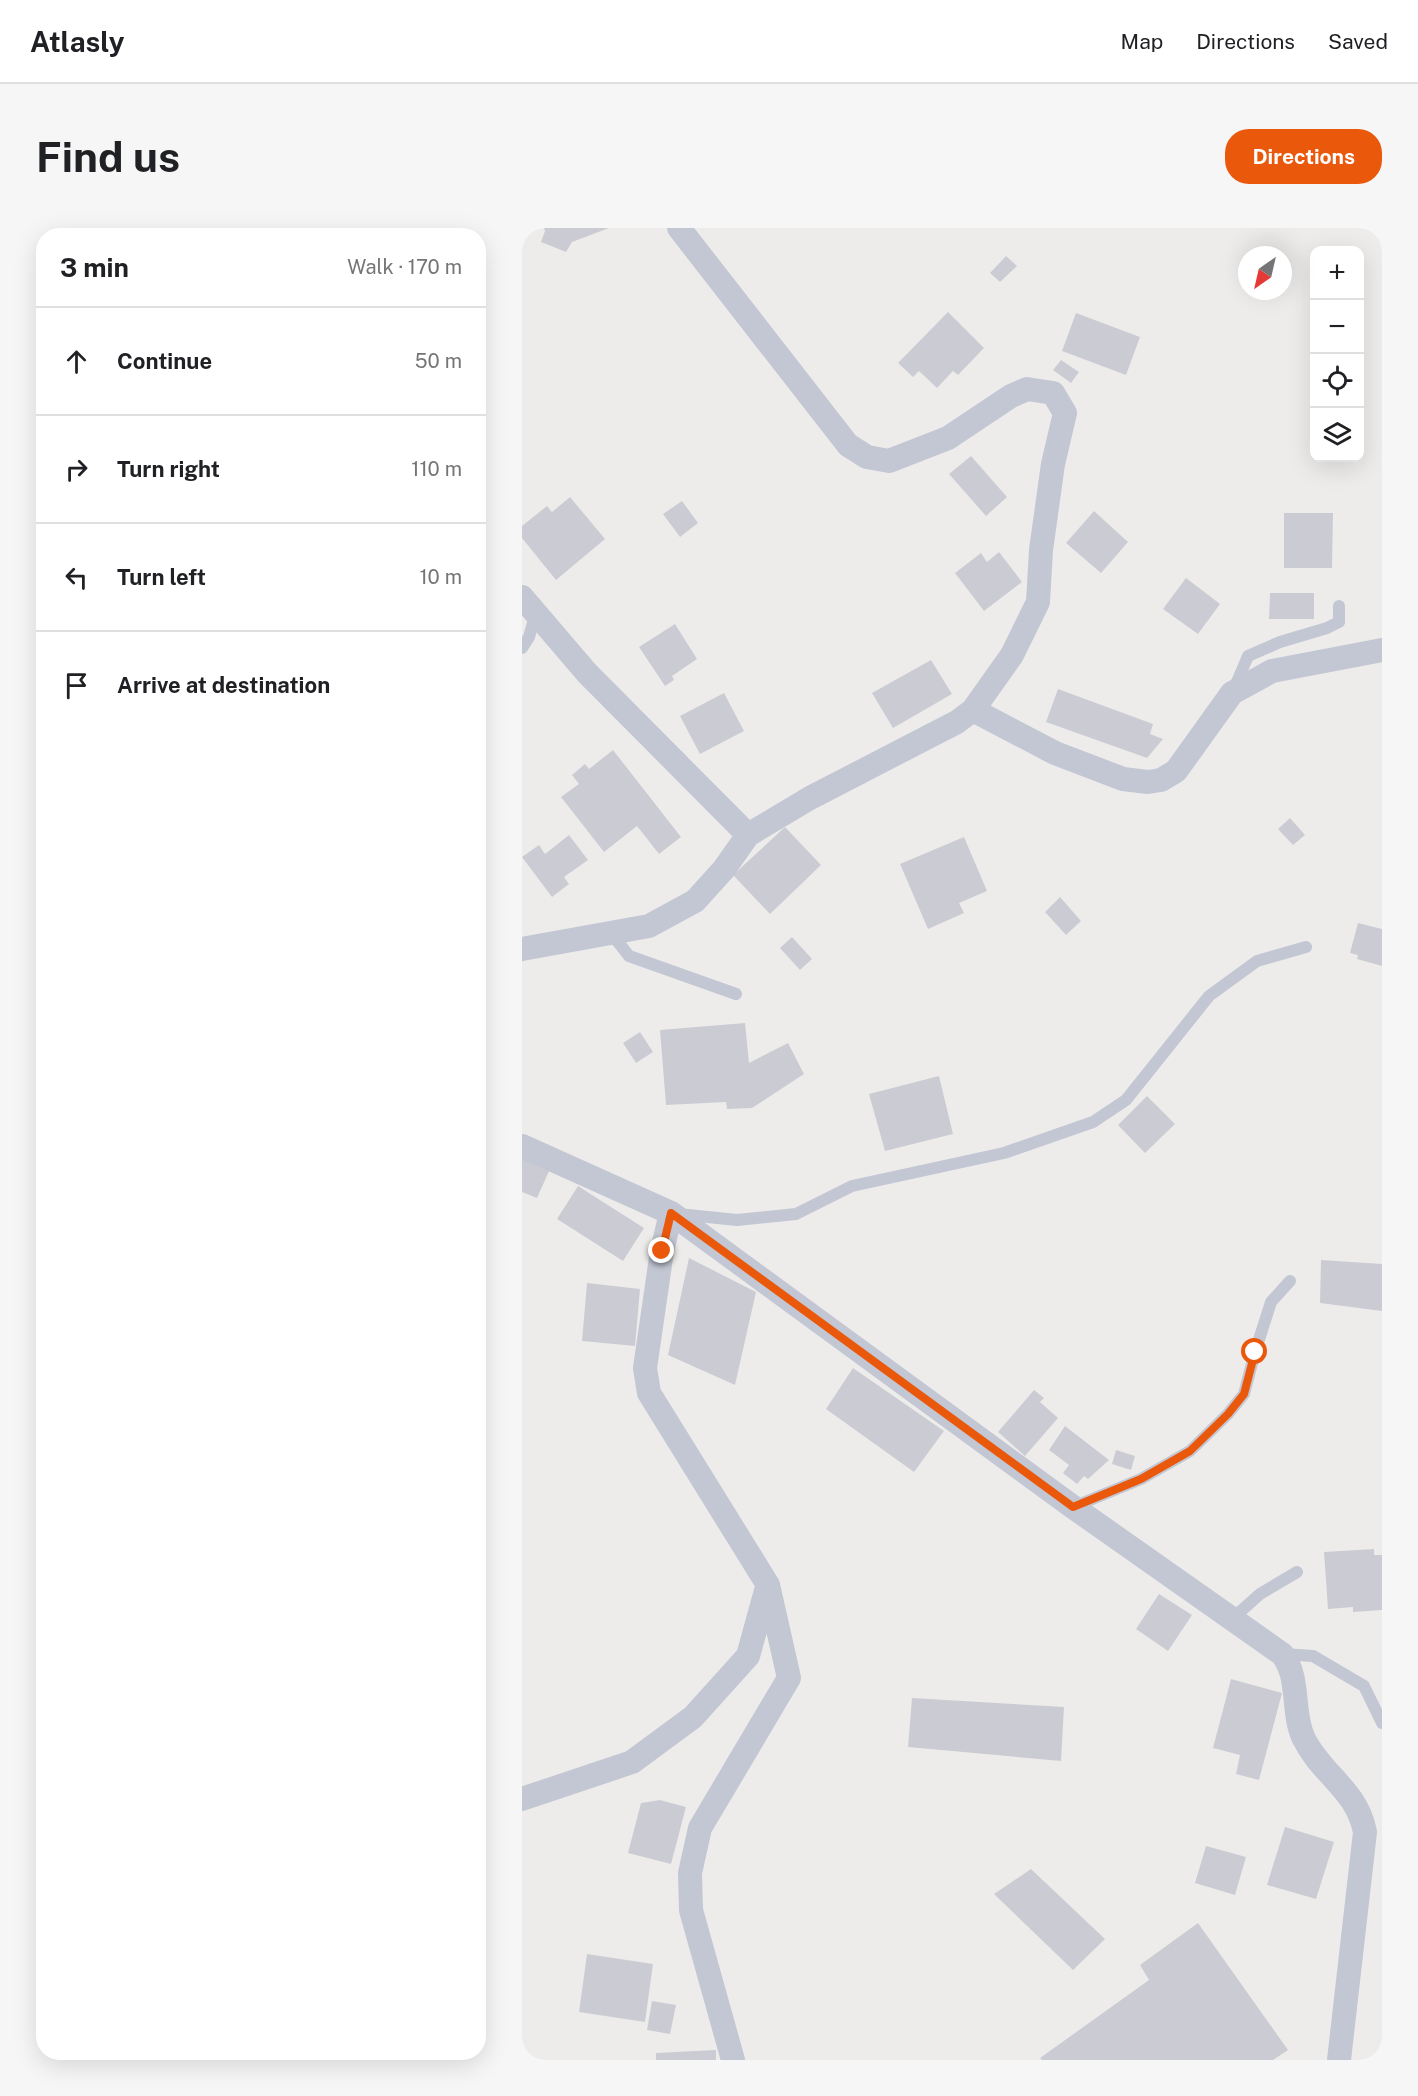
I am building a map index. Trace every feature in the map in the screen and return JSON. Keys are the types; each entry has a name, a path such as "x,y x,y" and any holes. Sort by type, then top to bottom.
{"street":[{"path":"522,949 649,926 694,901 723,869 748,835 810,798 957,722 974,710 1012,655 1038,602 1041,550 1053,464 1065,413 1053,393 1027,389 1011,396 948,438 889,461 867,458 848,445 679,228"},
{"path":"529,605 587,673 748,835"},
{"path":"974,710 1056,753 1123,779 1148,782 1161,780 1176,771 1232,693 1272,671 1382,650"},
{"path":"522,1146 671,1213 1073,1507 1282,1654 1290,1667 1302,1736 1317,1758 1356,1804 1363,1819 1365,1832 1339,2060"},
{"path":"671,1213 662,1251 645,1368 649,1393 768,1585 789,1678 700,1828 690,1873 691,1910 733,2060"},
{"path":"522,1799 632,1762 693,1717 748,1656 768,1585"}],"lane":[{"path":"522,648 529,637 529,605"},
{"path":"1232,693 1248,656 1280,642 1327,628 1339,622 1339,606"},
{"path":"611,933 629,956 736,994"},
{"path":"671,1213 737,1220 796,1214 852,1186 1004,1153 1093,1122 1126,1100 1209,996 1257,961 1306,947"},
{"path":"1073,1507 1141,1479 1190,1451 1228,1414 1244,1394 1271,1302 1290,1281"},
{"path":"1232,1619 1260,1594 1297,1572"},
{"path":"1282,1654 1313,1656 1364,1686 1382,1723"}],"building":[{"path":"544,228 609,228 572,242 566,252 541,242"},
{"path":"1006,256 1017,266 1000,282 990,273"},
{"path":"948,312 984,348 958,375 953,371 937,388 919,371 913,377 898,363"},
{"path":"1076,313 1140,337 1126,375 1062,351"},
{"path":"1061,360 1079,372 1071,383 1053,370"},
{"path":"971,456 1007,497 986,516 949,474"},
{"path":"570,497 605,539 556,580 522,538 522,526 547,506 552,512"},
{"path":"682,501 698,523 680,537 663,514"},
{"path":"1094,511 1128,542 1101,573 1066,543"},
{"path":"1284,513 1333,513 1332,568 1284,568"},
{"path":"999,552 1022,582 984,611 955,573 981,553 987,562"},
{"path":"1186,578 1220,604 1198,634 1163,609"},
{"path":"1270,593 1314,593 1314,619 1269,619"},
{"path":"675,624 697,659 672,676 674,680 665,686 639,647"},
{"path":"931,660 952,694 893,728 872,693"},
{"path":"1058,689 1153,724 1150,734 1163,739 1147,758 1046,722"},
{"path":"724,693 744,731 700,754 680,716"},
{"path":"613,750 681,837 659,854 637,826 604,852 561,797 579,784 572,775 585,764 589,769"},
{"path":"1290,818 1305,835 1293,845 1278,829"},
{"path":"785,827 821,865 770,914 733,875"},
{"path":"569,835 588,860 564,877 569,884 552,897 522,857 539,845 545,854"},
{"path":"964,837 987,891 959,903 964,913 928,929 900,864"},
{"path":"1060,897 1081,921 1066,935 1045,912"},
{"path":"1358,923 1382,929 1382,966 1357,959 1358,955 1350,953"},
{"path":"792,937 812,959 800,970 780,948"},
{"path":"745,1023 749,1063 788,1043 804,1074 752,1108 727,1109 726,1102 666,1105 660,1030"},
{"path":"640,1032 653,1052 636,1063 623,1043"},
{"path":"939,1076 953,1134 885,1151 869,1094"},
{"path":"1147,1096 1175,1124 1145,1153 1118,1125"},
{"path":"522,1157 550,1169 537,1198 522,1192"},
{"path":"578,1186 644,1228 623,1261 557,1219"},
{"path":"689,1258 756,1292 735,1385 668,1355"},
{"path":"1321,1260 1382,1264 1382,1311 1320,1303"},
{"path":"587,1283 640,1289 635,1346 582,1341"},
{"path":"853,1368 944,1431 914,1472 826,1409"},
{"path":"1034,1390 1044,1398 1040,1402 1058,1418 1025,1456 998,1432"},
{"path":"1065,1426 1109,1460 1088,1479 1084,1476 1077,1484 1063,1473 1069,1465 1049,1450"},
{"path":"1116,1450 1135,1456 1131,1470 1112,1464"},
{"path":"1374,1549 1374,1555 1382,1555 1382,1610 1353,1612 1353,1607 1328,1609 1324,1552"},
{"path":"1159,1594 1192,1615 1168,1651 1136,1629"},
{"path":"1231,1679 1282,1693 1259,1780 1236,1774 1240,1755 1213,1748"},
{"path":"912,1698 1064,1707 1061,1761 908,1747"},
{"path":"660,1800 686,1807 671,1864 628,1853 641,1803"},
{"path":"1285,1827 1334,1842 1316,1899 1267,1885"},
{"path":"1206,1846 1246,1857 1235,1895 1195,1883"},
{"path":"1031,1869 1105,1939 1073,1970 994,1894"},
{"path":"1198,1923 1288,2050 1273,2060 1042,2060 1040,2058 1149,1980 1140,1965"},
{"path":"587,1954 653,1964 645,2022 579,2012"},
{"path":"652,2001 676,2005 670,2034 647,2030"},
{"path":"716,2050 716,2060 656,2060 656,2053"}],"route":[{"path":"662,1251 671,1213 1073,1507 1141,1479 1190,1451 1228,1414 1244,1394 1255,1352"}]}
